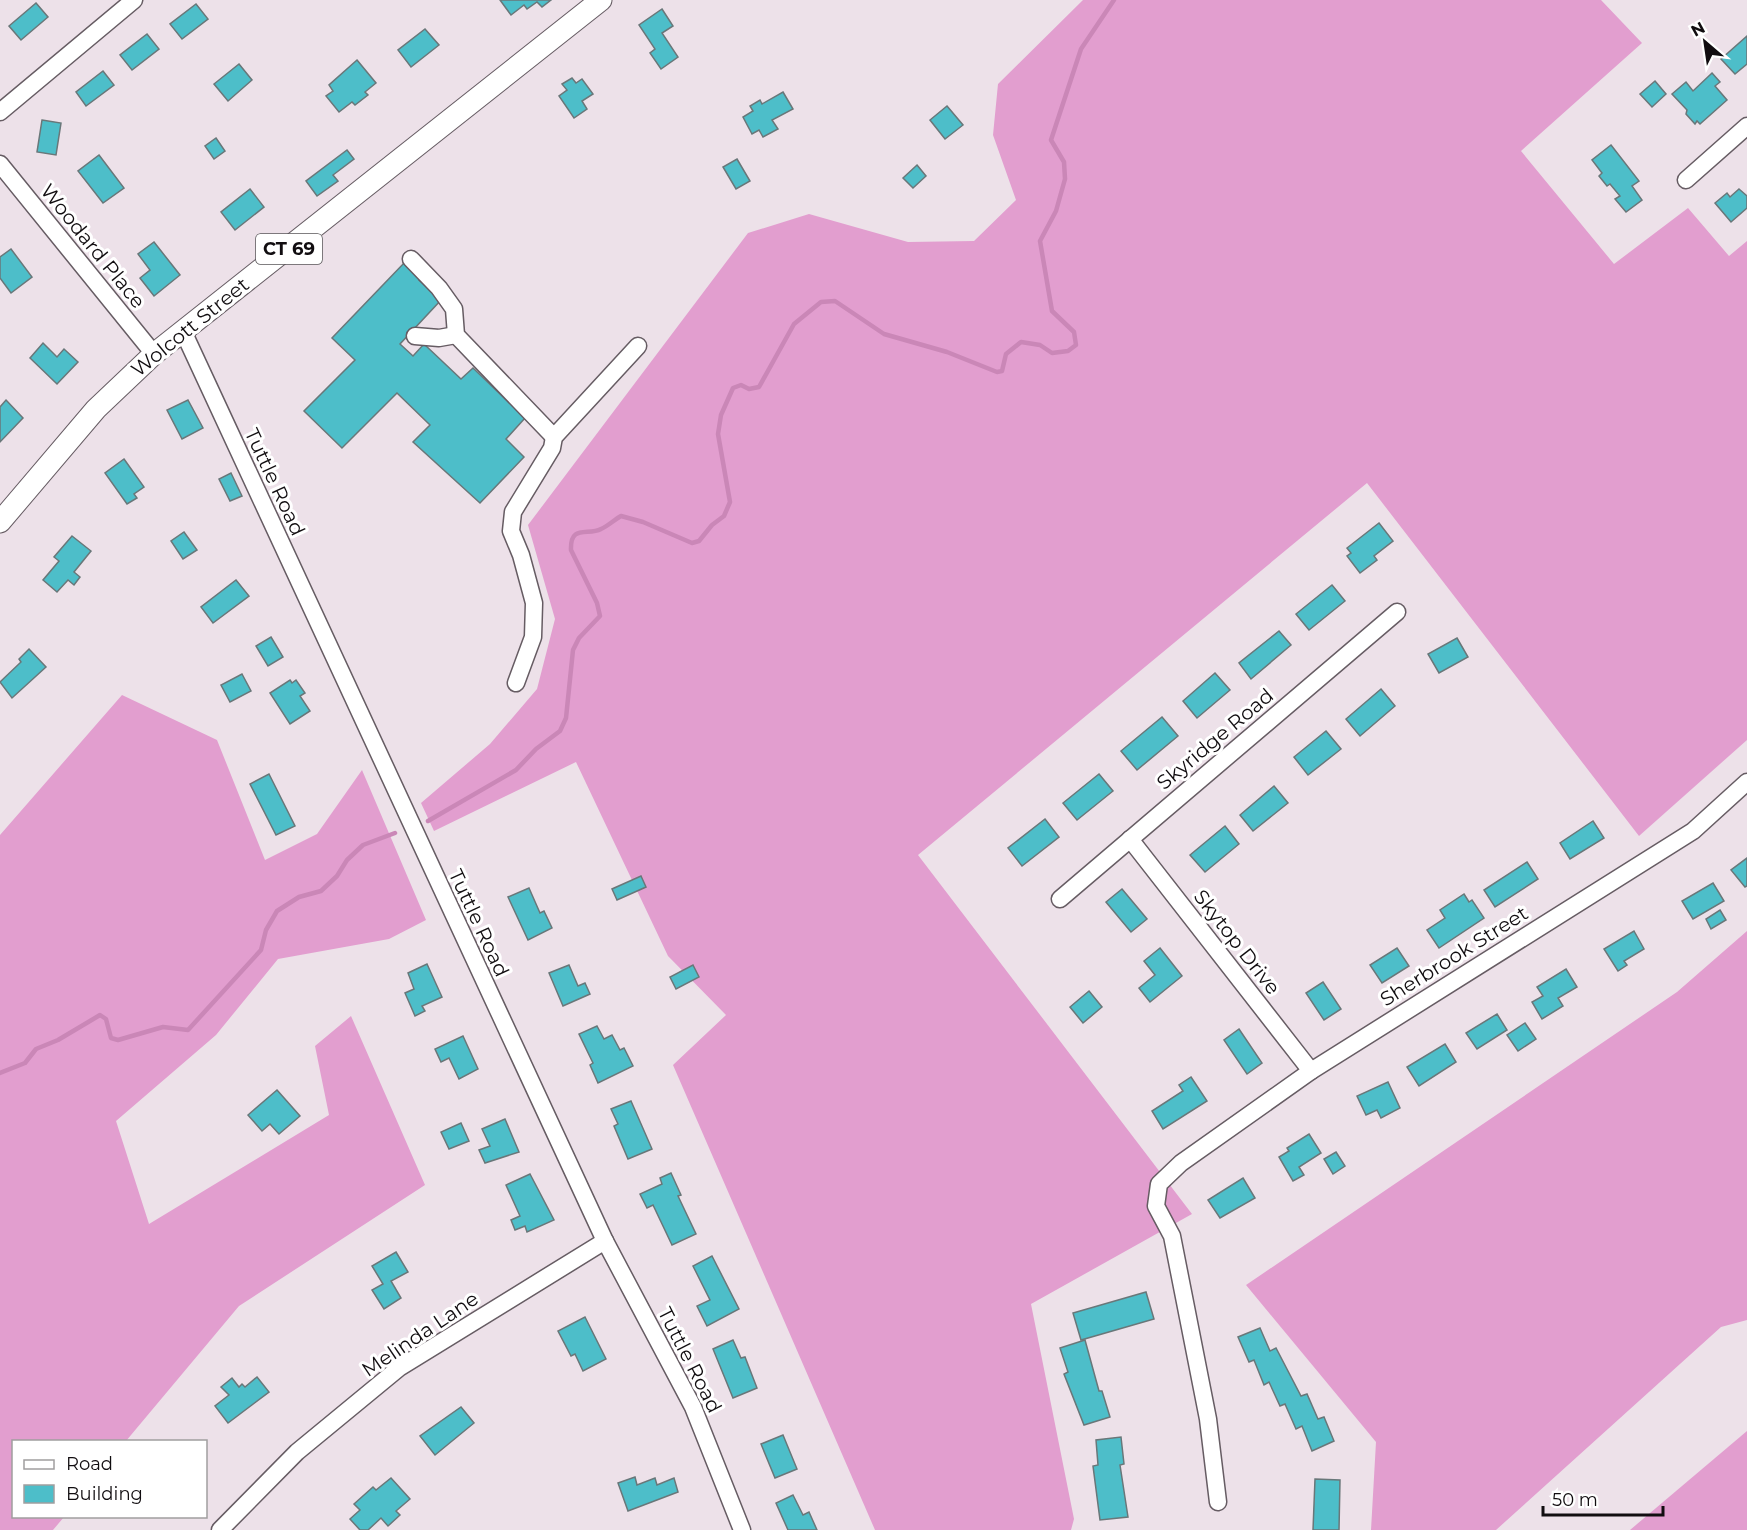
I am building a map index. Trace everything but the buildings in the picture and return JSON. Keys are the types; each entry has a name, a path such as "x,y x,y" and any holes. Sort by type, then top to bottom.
{"main road":[{"name":"Wolcott Street","path":"0,522 96,409 154,354 601,0"}],"street":[{"path":"0,111 134,0"},
{"path":"1686,180 1747,126"},
{"name":"Woodard Place","path":"0,164 154,354"},
{"path":"411,259 439,288 454,309 456,335 554,437"},
{"name":"Tuttle Road","path":"183,331 605,1241 693,1407 742,1530"},
{"path":"415,336 439,338 456,335"},
{"path":"516,683 533,638 534,603 521,555 511,531 513,512 552,448 554,437 638,346"},
{"name":"Skyridge Road","path":"1060,899 1397,612"},
{"name":"Sherbrook Street","path":"1218,1502 1208,1419 1172,1236 1156,1206 1159,1184 1181,1163 1311,1071 1693,831 1747,782"},
{"name":"Skytop Drive","path":"1130,839 1311,1071"},
{"name":"Melinda Lane","path":"220,1530 297,1452 399,1368 605,1241"}],"shaded area":[{"path":"1083,0 1601,0 1642,43 1521,151 1614,264 1688,208 1729,256 1747,241 1747,740 1639,836 1367,483 918,855 1192,1214 1031,1304 1074,1519 1071,1530 875,1530 673,1065 726,1015 668,956 576,762 434,831 421,803 490,744 537,689 555,619 528,525 748,233 809,214 908,242 974,241 1016,200 993,135 998,84"},
{"path":"122,695 217,740 265,860 317,834 362,770 426,920 389,939 278,959 216,1035 116,1121 149,1224 329,1115 315,1046 351,1016 425,1185 239,1306 127,1440 12,1440 12,1518 63,1518 53,1530 0,1530 0,835"},
{"path":"1747,931 1747,1320 1721,1327 1496,1530 1371,1530 1376,1442 1246,1285 1677,992"},
{"path":"1747,1431 1747,1530 1630,1530"}],"waterway":[{"path":"428,821 516,770 536,749 560,731 566,718 573,650 579,638 600,616 597,603 571,550 573,537 581,532 601,529 621,516 643,522 692,543 699,541 712,525 724,516 730,502 718,434 721,415 733,388 741,385 749,389 759,387 794,324 821,302 835,301 884,334 947,352 997,372 1002,371 1006,354 1021,342 1040,345 1052,353 1068,351 1076,345 1074,332 1052,311 1040,241 1056,211 1065,179 1064,162 1051,140 1081,49 1114,0"},
{"path":"0,1073 25,1063 36,1049 58,1040 100,1015 106,1019 111,1038 118,1040 163,1027 188,1030 261,950 266,930 277,911 299,897 321,891 363,845 395,833"}]}
